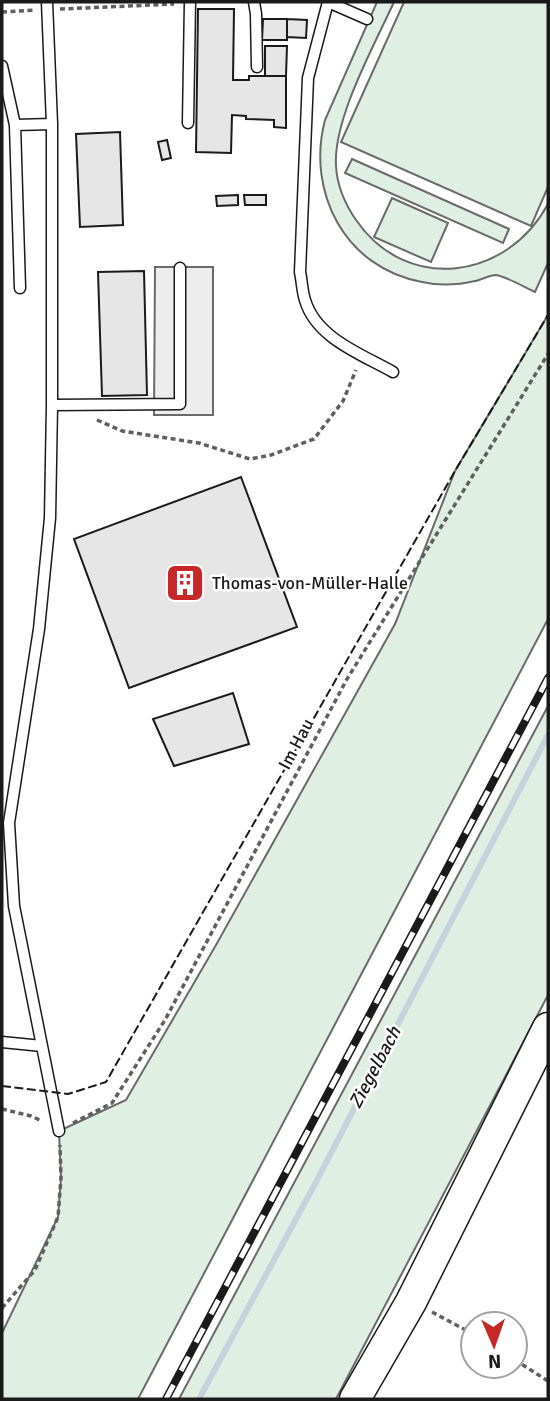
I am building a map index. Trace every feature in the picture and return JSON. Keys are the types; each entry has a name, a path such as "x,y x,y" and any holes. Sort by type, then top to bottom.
{"main road":[{"path":"355,1399 411,1302 548,1028"}],"lane":[{"path":"188,123 190,2"},
{"path":"254,2 257,67"},
{"path":"367,19 328,2 307,78 300,272 305,301 316,321 332,338 393,372"},
{"path":"47,6 52,124 50,518 39,629 6,857 59,1131"},
{"path":"2,66 15,125 20,288"},
{"path":"15,125 52,124"},
{"path":"52,405 180,404 180,268"},
{"path":"2,1042 42,1046"}],"path":[{"path":"2,12 47,6 190,2"},
{"name":"Im Hau","path":"59,1131 112,1102 165,1020 347,679 548,354"},
{"path":"71,405 122,431 199,443 250,459 271,456 314,439 343,401 362,355"},
{"path":"2,1109 31,1116 59,1131 61,1178 58,1217 34,1270 2,1308"},
{"path":"411,1302 459,1327"},
{"path":"529,1369 548,1381"}],"green space":[{"path":"377,2 394,2 356,83 337,147 338,180 348,207 377,244 402,259 428,267 456,268 483,262 508,249 530,230 548,204 548,263 535,292 496,275 469,282 442,284 422,282 395,274 372,261 352,244 338,223 327,199 321,174 325,120"},
{"path":"404,2 548,2 548,187 531,226 341,142"},
{"path":"352,159 509,229 503,243 345,173"},
{"path":"392,198 448,223 431,262 374,237"},
{"path":"548,315 548,619 138,1399 2,1399 2,1333 58,1217 61,1178 59,1131 126,1100 395,624 455,471"},
{"path":"548,706 548,995 336,1399 179,1399"}],"shaded area":[{"path":"155,267 213,267 213,415 154,415"}],"building":[{"path":"198,9 234,9 233,80 249,80 249,76 286,76 286,128 274,127 274,120 246,119 246,116 232,115 231,153 196,152"},
{"path":"263,19 287,19 287,40 262,40"},
{"path":"287,19 307,20 306,38 287,37"},
{"path":"265,46 287,46 286,76 265,76"},
{"path":"120,132 123,225 80,227 76,134"},
{"path":"167,140 171,158 162,160 158,142"},
{"path":"238,195 238,205 217,206 216,196"},
{"path":"244,195 266,195 266,205 245,205"},
{"path":"144,271 147,395 102,396 98,272"},
{"name":"Thomas-von-Müller-Halle","path":"241,477 297,627 129,688 74,539"},
{"path":"233,693 249,744 174,766 153,719"}],"waterway":[{"name":"Ziegelbach","path":"199,1399 316,1182 548,735"}],"railway":[{"path":"166,1399 548,678"}],"fence":[{"path":"2,1086 68,1094 106,1082 455,471 548,315"}],"place":[{"name":"Thomas-von-Müller-Halle","path":"185,583"}]}
